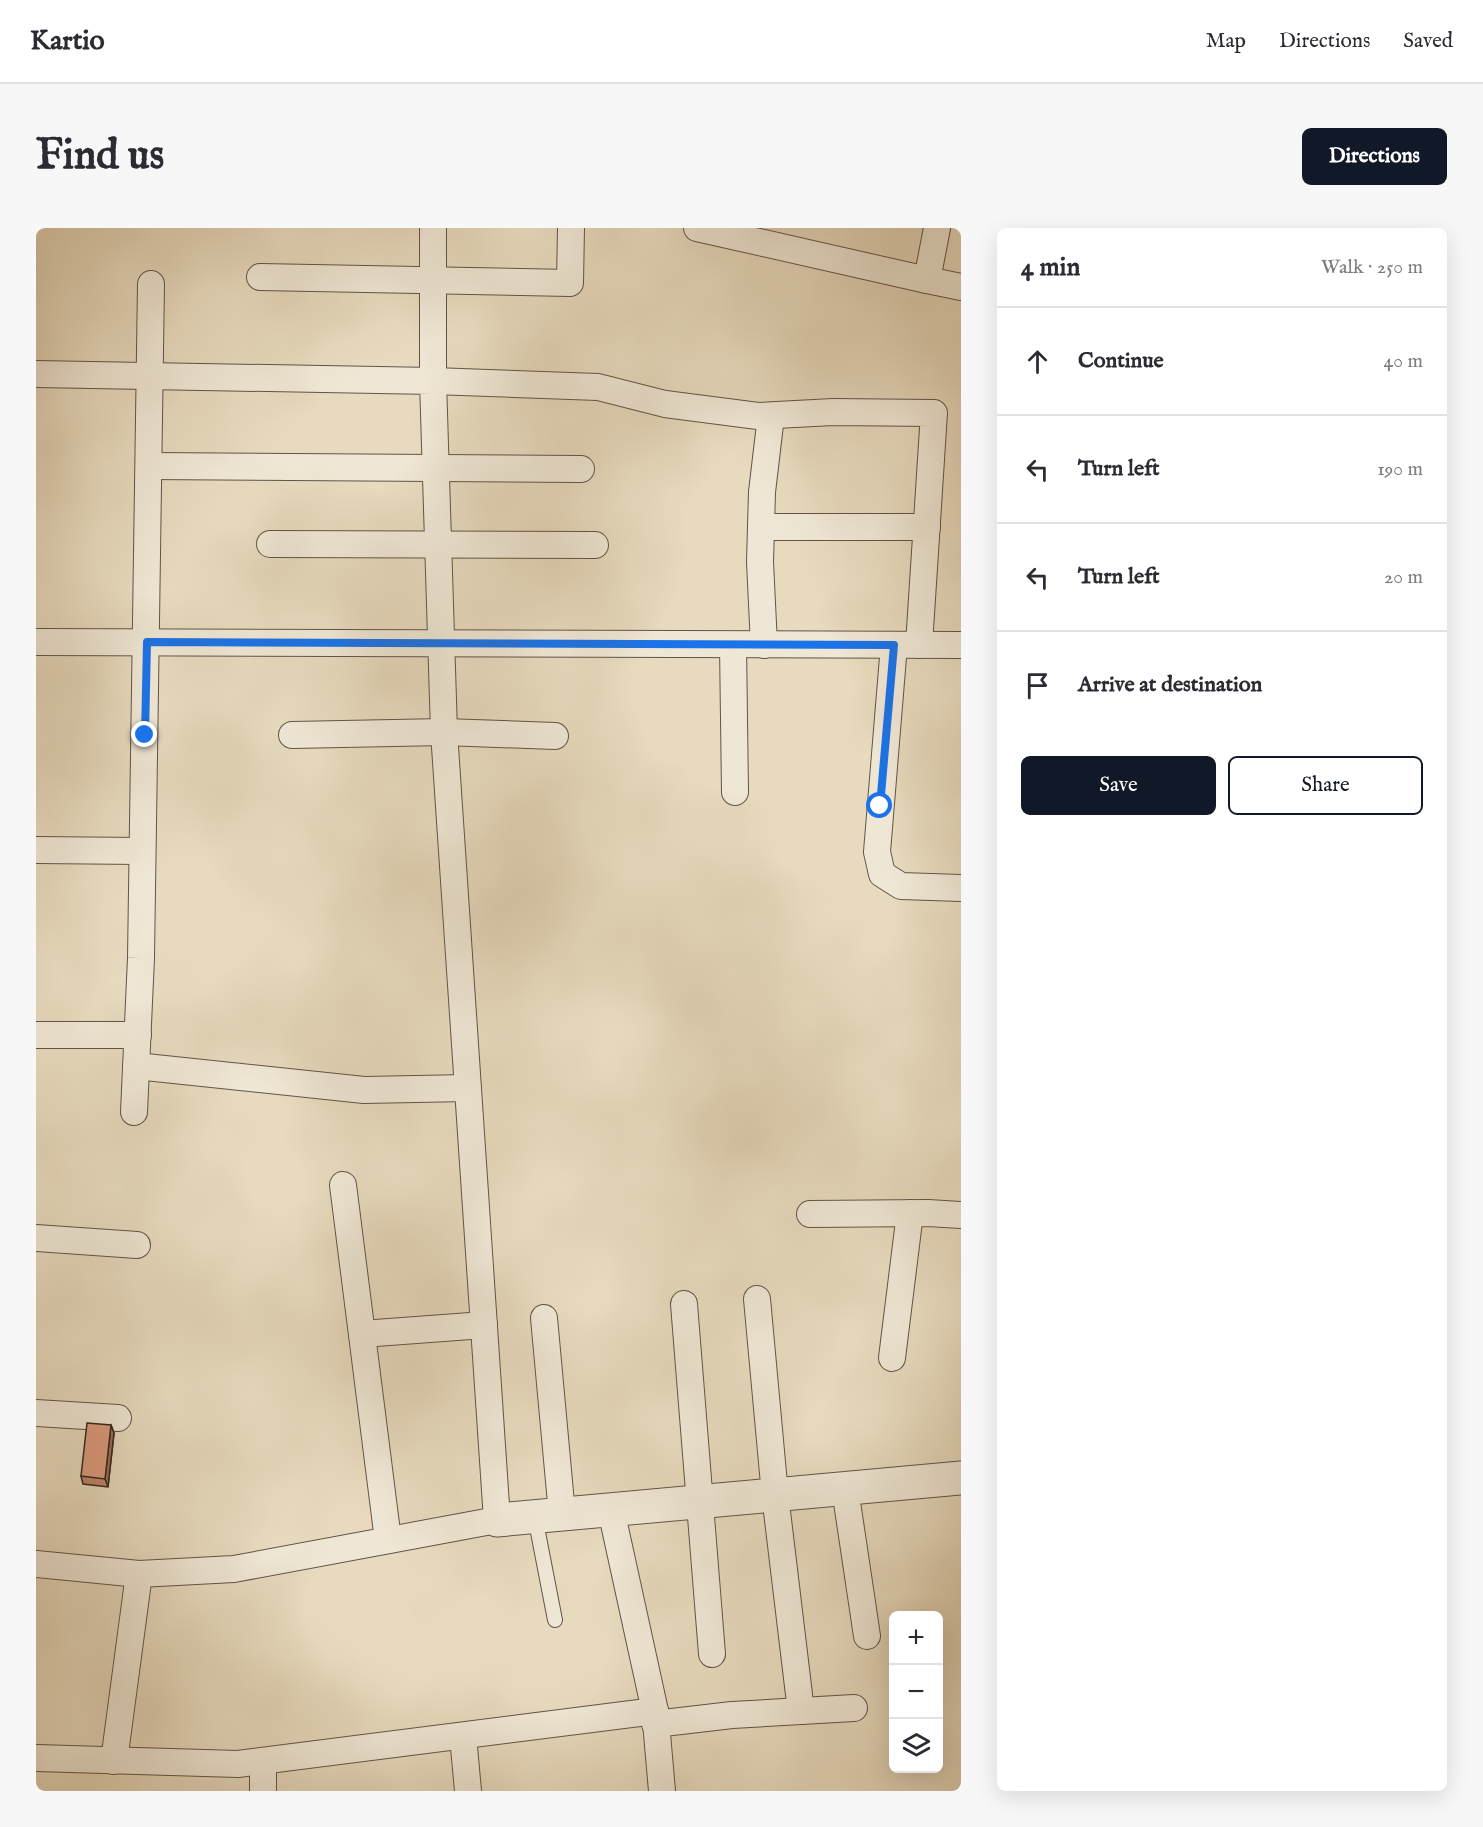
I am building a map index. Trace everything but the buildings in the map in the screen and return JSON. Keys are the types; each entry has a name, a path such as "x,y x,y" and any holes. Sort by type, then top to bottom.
{"street":[{"path":"433,228 433,381 444,732 497,1520"},
{"path":"260,277 570,283 571,228"},
{"path":"697,228 961,287"},
{"path":"927,280 937,228"},
{"path":"134,1112 138,1035 147,642 151,284"},
{"path":"36,374 433,381 598,387 665,404 771,416 833,412 934,413 927,527 906,645 877,852 882,874 901,886 961,888"},
{"path":"764,645 762,492 771,416"},
{"path":"149,466 581,469"},
{"path":"761,527 927,527"},
{"path":"270,544 595,544"},
{"path":"36,642 961,645"},
{"path":"733,645 735,792"},
{"path":"292,735 444,732 555,736"},
{"path":"36,850 142,851"},
{"path":"36,1035 138,1035"},
{"path":"136,1066 364,1090 468,1088"},
{"path":"343,1185 388,1540"},
{"path":"810,1214 910,1212 961,1215"},
{"path":"892,1358 910,1212"},
{"path":"36,1238 137,1245"},
{"path":"757,1299 775,1495 801,1711"},
{"path":"684,1304 698,1502 712,1654"},
{"path":"544,1318 549,1516"},
{"path":"362,1334 484,1325"},
{"path":"36,1413 118,1418"},
{"path":"36,1564 139,1574 234,1569 497,1520 961,1478"},
{"path":"845,1489 867,1636"},
{"path":"611,1510 655,1717 662,1791"},
{"path":"114,1761 139,1574"},
{"path":"36,1758 238,1764 463,1736 655,1717 854,1708"},
{"path":"463,1736 468,1791"},
{"path":"263,1762 263,1791"}],"lane":[{"path":"549,1516 555,1620"}],"route":[{"path":"145,735 147,642 894,645 880,806"}]}
